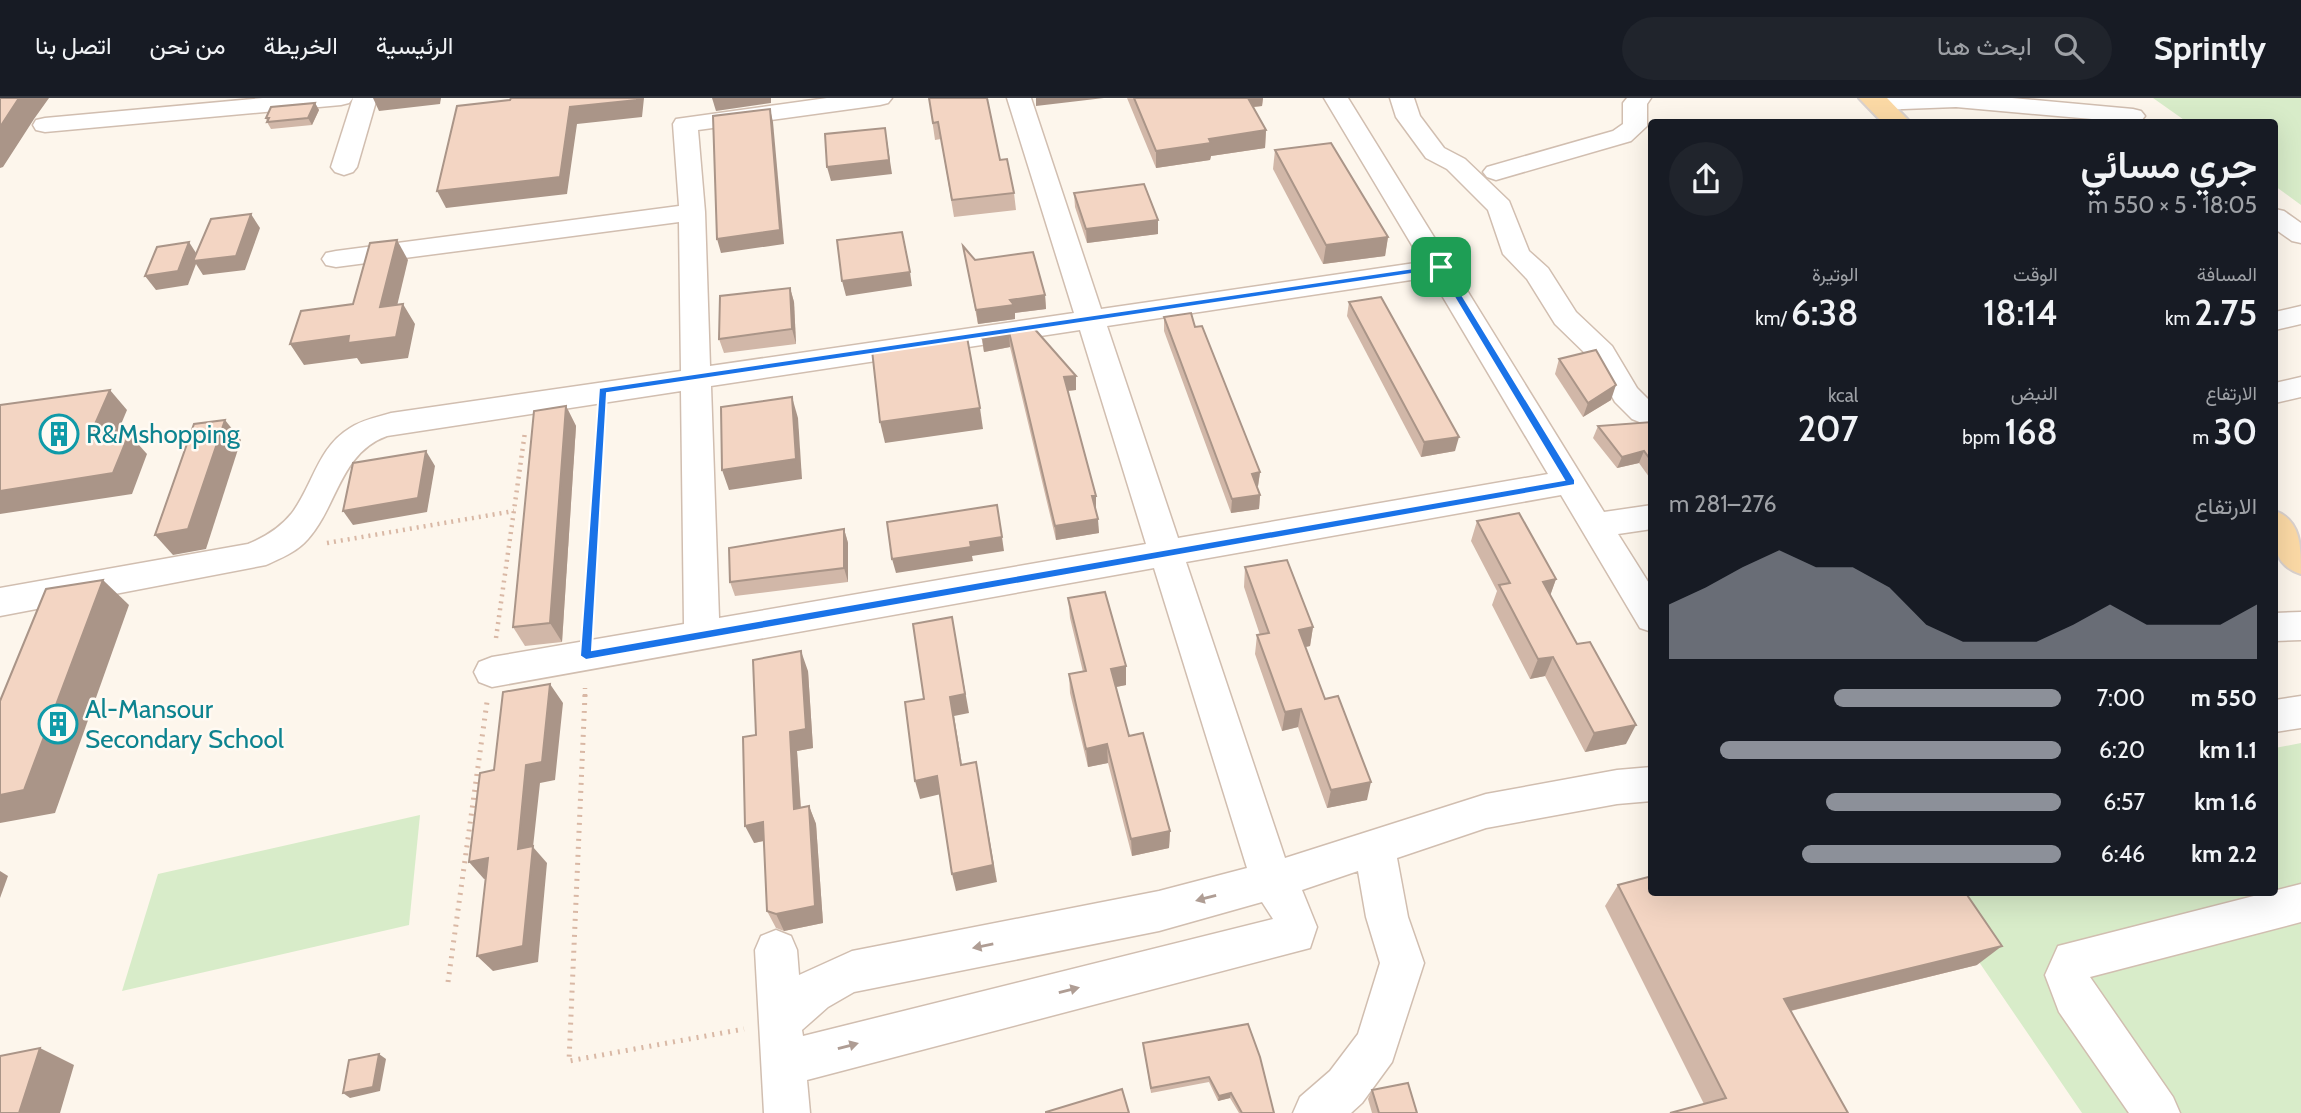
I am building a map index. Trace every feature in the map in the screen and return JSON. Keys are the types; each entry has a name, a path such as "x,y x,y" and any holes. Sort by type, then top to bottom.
{"main road":[{"path":"1874,101 1894,119"},
{"path":"2278,528 2301,560"}],"street":[{"path":"45,125 341,98"},
{"path":"344,167 365,98"},
{"path":"702,635 692,212 684,111 880,98"},
{"path":"781,1043 1295,934 1295,920 1272,881 1020,98"},
{"path":"1336,98 1648,611"},
{"path":"1402,98 1408,117 1435,153 1447,162 1457,164 1500,207 1517,254 1538,274 1565,317 1602,353 1626,395 1648,415"},
{"path":"1496,172 1622,136 1637,121 1635,103 1639,98"},
{"path":"2112,98 2138,119"},
{"path":"1874,101 1956,100 2138,119"},
{"path":"336,259 692,212"},
{"path":"2278,218 2301,234"},
{"path":"0,601 254,556 285,541 297,530 308,516 345,447 362,434 391,424 602,390 1441,267"},
{"path":"2278,320 2301,315"},
{"path":"2278,392 2301,387"},
{"path":"492,672 1571,482"},
{"path":"1596,525 1648,518"},
{"path":"2278,627 2301,626"},
{"path":"2278,716 2301,712"},
{"path":"781,1043 798,1001 819,985 852,972 1159,911 1272,881 1486,811 1617,787 1648,784"},
{"path":"1316,1113 1346,1087 1376,1045 1402,963 1387,917 1375,849"},
{"path":"2157,1113 2075,997 2067,975 2073,961 2301,903"},
{"path":"776,950 787,1113"}],"path":[{"path":"602,390 586,656 569,1061 781,1043"},
{"path":"322,544 514,511"}],"green space":[{"path":"2153,98 2301,98 2301,205 2278,188 2278,119 2183,119"},
{"path":"2301,743 2301,1113 2082,1113 1934,896 2278,896 2278,747"},
{"path":"420,815 409,925 122,991 158,874"}],"building":[{"path":"0,98 19,98 0,127"},
{"path":"511,98 637,100 570,107 560,177 437,191 457,106"},
{"path":"929,98 987,98 1000,160 1007,159 1014,193 952,200 938,122 933,123"},
{"path":"1134,98 1248,98 1266,130 1209,139 1211,143 1156,151"},
{"path":"315,103 308,118 267,122 271,107"},
{"path":"770,109 780,230 717,239 713,116"},
{"path":"885,128 889,160 827,167 825,134"},
{"path":"1331,143 1388,237 1326,245 1275,150"},
{"path":"1144,184 1158,220 1086,229 1074,193"},
{"path":"251,214 236,256 193,261 211,219"},
{"path":"902,232 910,272 842,281 837,240"},
{"path":"397,240 380,307 403,304 396,337 348,343 349,336 290,344 301,311 353,304 370,243"},
{"path":"189,242 178,271 145,276 157,247"},
{"path":"963,246 975,260 1033,252 1045,295 1010,300 1014,305 976,310"},
{"path":"790,288 792,329 719,339 720,296"},
{"path":"1381,297 1459,437 1424,442 1349,302"},
{"path":"1191,313 1195,327 1202,326 1260,472 1252,474 1260,495 1232,499 1164,317"},
{"path":"1032,326 1076,376 1064,377 1096,496 1092,496 1098,519 1055,526 1009,332 982,338 981,333"},
{"path":"967,337 980,408 880,422 872,350"},
{"path":"1596,350 1616,385 1588,403 1559,359"},
{"path":"110,390 88,440 129,434 113,473 0,491 0,405"},
{"path":"792,397 796,459 722,470 721,407"},
{"path":"566,406 550,623 513,627 534,411"},
{"path":"225,420 188,529 155,535 194,424"},
{"path":"1648,422 1648,456 1644,451 1622,457 1598,426"},
{"path":"426,451 418,498 343,511 353,463"},
{"path":"997,505 1002,537 970,542 971,547 892,559 887,522"},
{"path":"1519,513 1556,579 1543,582 1577,644 1590,642 1636,725 1594,733 1553,657 1538,659 1499,585 1510,583 1477,521"},
{"path":"844,529 844,568 730,582 729,548"},
{"path":"1287,560 1313,627 1299,630 1325,699 1338,696 1371,782 1331,790 1301,709 1285,712 1257,635 1269,633 1245,567"},
{"path":"103,580 24,790 0,795 0,701 46,589"},
{"path":"1105,592 1126,666 1111,669 1129,736 1143,733 1170,831 1131,839 1107,744 1086,749 1069,674 1086,671 1068,598"},
{"path":"952,617 965,694 950,697 961,765 976,762 993,865 952,874 937,776 915,781 905,702 924,699 913,624"},
{"path":"801,651 806,729 790,732 794,809 809,806 815,906 776,914 767,911 763,822 745,826 743,737 756,735 753,660"},
{"path":"550,684 542,762 526,765 518,849 533,846 523,946 477,956 488,858 469,862 480,773 494,770 503,692"},
{"path":"1648,877 1648,896 1968,896 2002,946 1784,999 1848,1113 1670,1113 1726,1098 1618,885"},
{"path":"1248,1024 1260,1057 1274,1113 1242,1113 1231,1093 1219,1096 1209,1077 1151,1088 1143,1043"},
{"path":"40,1048 19,1113 0,1113 0,1056"},
{"path":"379,1054 373,1087 343,1093 349,1060"},
{"path":"1408,1083 1417,1113 1379,1113 1372,1090"},
{"path":"1122,1089 1129,1113 1046,1113 1046,1112"}],"place":[{"name":"R&Mshopping","path":"59,434"},
{"name":"Al-Mansour Secondary School","path":"58,724"}],"route":[{"path":"1441,267 1571,482 1354,523 586,656 602,390 1441,267"}]}
